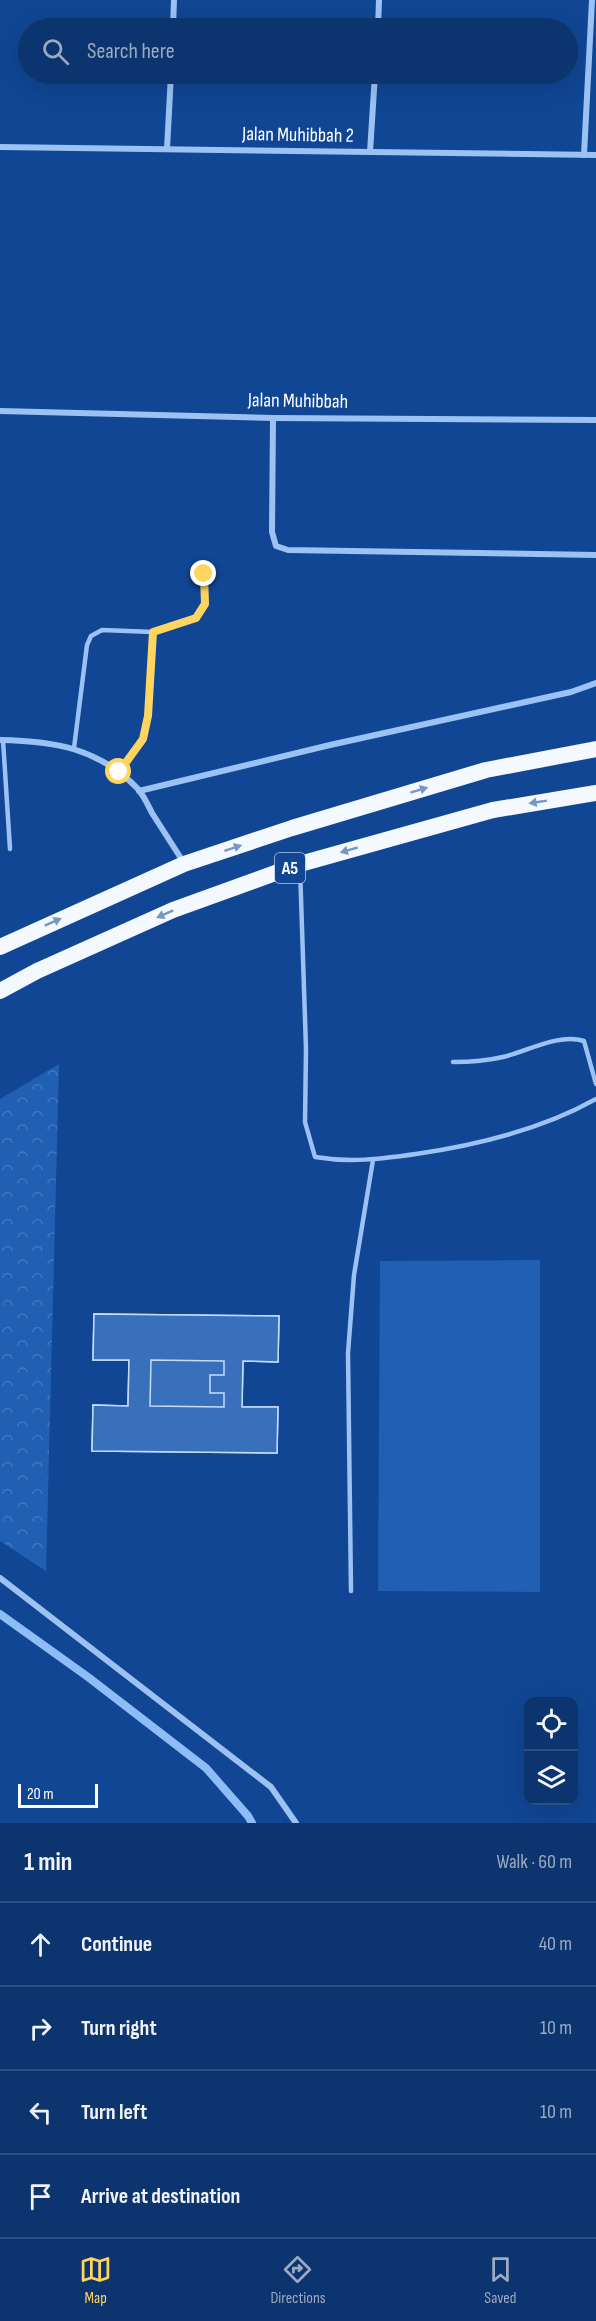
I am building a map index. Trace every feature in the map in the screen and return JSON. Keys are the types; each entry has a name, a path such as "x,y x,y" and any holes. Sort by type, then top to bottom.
{"highway":[{"name":"A5","path":"0,947 184,864 292,828 486,770 596,749"},
{"name":"A5","path":"0,992 37,971 173,910 300,864 494,810 596,793"}],"street":[{"path":"173,18 174,0"},
{"path":"378,18 379,0"},
{"path":"584,155 592,0"},
{"path":"167,149 170,84"},
{"path":"370,152 374,84"},
{"name":"Jalan Muhibbah 2","path":"0,147 596,155"},
{"name":"Jalan Muhibbah","path":"0,411 273,418 596,420"},
{"path":"273,418 272,532 276,546 288,550 596,555"},
{"path":"139,791 330,745 571,692 596,683"},
{"path":"1,740 48,742 74,748 119,772 139,791 184,864"},
{"path":"0,1578 271,1787 296,1823"}],"lane":[{"path":"74,748 87,645 91,636 102,630 153,632 196,618 205,604 204,574"},
{"path":"119,772 143,739 148,716 153,632"},
{"path":"1,740 10,849"},
{"path":"300,864 306,1049 305,1122 315,1157 341,1162 373,1160 470,1146 548,1121 596,1099"},
{"path":"453,1062 477,1062 504,1057 572,1037 584,1041 596,1084"},
{"path":"351,1591 348,1353 354,1275 373,1160"}],"green space":[{"path":"59,1064 46,1571 0,1541 0,1099"},
{"path":"540,1260 540,1592 378,1591 380,1261"}],"building":[{"path":"94,1314 279,1316 278,1362 243,1361 242,1407 278,1407 277,1453 92,1451 93,1405 128,1406 129,1360 93,1360","holes":["151,1360 224,1361 224,1375 210,1375 210,1393 224,1393 224,1407 150,1406"]},
{"path":"94,1314 279,1316 278,1362 243,1361 242,1407 278,1407 277,1453 92,1451 93,1405 128,1406 129,1360 93,1360"},
{"path":"151,1360 224,1361 224,1375 210,1375 210,1393 224,1393 224,1407 150,1406"}],"waterway":[{"path":"0,1614 88,1677 206,1768 252,1823"}],"route":[{"path":"119,772 143,739 148,716 153,632 196,618 205,604 204,574"}]}
